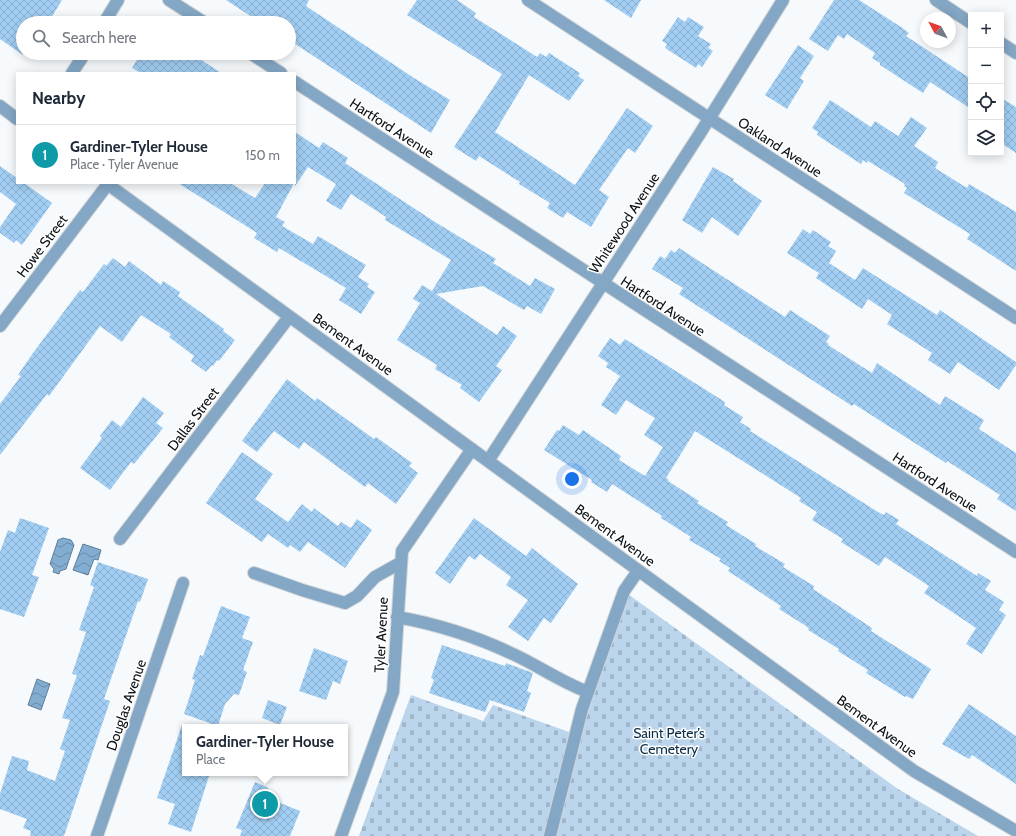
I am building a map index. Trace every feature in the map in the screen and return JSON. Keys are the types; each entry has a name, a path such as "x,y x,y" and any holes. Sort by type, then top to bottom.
{"street":[{"path":"108,16 118,0"},
{"path":"170,0 194,16"},
{"name":"Oakland Avenue","path":"528,0 1016,318"},
{"name":"Whitewood Avenue","path":"488,461 603,284 783,0"},
{"path":"936,0 968,21"},
{"path":"1004,45 1016,53"},
{"path":"73,72 80,60"},
{"path":"261,60 279,72"},
{"name":"Hartford Avenue","path":"296,83 1016,552"},
{"path":"0,106 16,118"},
{"name":"Bement Avenue","path":"107,184 914,771 1016,831"},
{"name":"Howe Street","path":"0,326 107,184"},
{"name":"Dallas Street","path":"120,539 289,317"},
{"name":"Tyler Avenue","path":"341,836 393,692 400,563 402,551 472,449"},
{"path":"254,573 345,603 357,596 375,577 400,563"},
{"path":"550,836 582,709 624,591 638,571"},
{"name":"Douglas Avenue","path":"97,836 183,583"},
{"path":"397,618 425,622 466,634 524,660 568,685 588,692"}],"green space":[{"name":"Saint Peter’s Cemetery","path":"621,589 898,789 978,836 359,836 411,695 483,721 493,705 572,733"}],"water":[{"path":"63,538 71,540 74,545 66,569 60,571 59,574 53,572 54,569 50,564 58,540"},
{"path":"83,544 101,550 98,560 94,559 88,575 73,570"},
{"path":"37,679 50,684 41,710 28,705"}],"building":[{"path":"0,0 62,0 52,16 16,16 16,50 0,39"},
{"path":"226,0 309,0 306,6 414,78 450,100 431,133 296,45 296,16 250,16"},
{"path":"417,0 457,0 476,13 474,17 537,57 540,53 546,57 549,53 580,73 578,76 584,80 569,101 529,75 495,132 575,185 627,108 653,126 635,153 628,148 599,190 609,197 591,227 567,212 563,218 547,208 550,203 519,184 520,182 479,156 476,161 454,147 502,74 407,15"},
{"path":"604,0 641,0 631,18"},
{"path":"834,0 859,0 909,33 906,36 920,45 920,48 924,48 968,77 968,107 930,82 923,93 880,65 880,63 872,58 875,53 847,34 844,39 838,35 828,51 809,39"},
{"path":"678,17 685,22 688,17 704,27 698,36 711,44 708,48 713,51 702,67 698,64 696,68 665,48 667,44 662,41"},
{"path":"798,45 814,56 800,78 804,81 787,109 765,95"},
{"path":"137,60 202,60 220,72 139,72 132,68"},
{"path":"830,100 871,127 875,121 898,136 911,117 927,128 914,146 938,162 935,168 967,188 969,184 1016,212 1016,271 967,239 970,234 904,193 907,188 904,186 905,184 868,161 867,163 863,160 861,164 817,135 818,132 812,128"},
{"path":"1004,100 1016,107 1016,153 1004,145"},
{"path":"296,133 319,148 323,142 348,158 345,163 435,222 496,259 493,263 530,286 535,278 555,289 541,314 527,306 524,310 483,286 436,294 497,335 503,326 517,336 496,366 502,370 479,402 460,388 462,385 435,369 437,365 397,340 420,303 413,299 422,285 432,291 451,260 385,220 386,217 351,194 341,210 326,201 336,184 308,167 295,186"},
{"path":"0,166 16,177 16,184 25,184 52,203 22,245 16,240 14,243 0,233 0,227 16,204 0,192"},
{"path":"713,167 734,179 733,181 762,201 738,236 712,217 702,233 682,220"},
{"path":"180,184 232,184 255,198 264,184 293,184 276,217 285,222 282,226 313,244 318,236 366,265 358,277 369,284 367,287 375,292 361,314 339,300 346,288 279,248 277,252 254,238 257,233"},
{"path":"803,229 810,234 813,230 831,242 828,246 836,251 829,263 855,280 863,268 937,315 940,310 1016,362 1016,365 999,390 958,362 950,374 928,360 932,353 887,324 892,315 868,299 862,309 816,278 819,273 787,253"},
{"path":"679,248 785,317 790,310 830,336 826,342 829,344 828,345 872,373 877,363 940,405 945,396 984,420 979,429 1016,453 1016,511 997,499 1000,495 947,461 946,463 854,404 852,406 679,294 683,288 652,269 660,256 665,259 671,250 675,253"},
{"path":"113,258 125,267 129,261 161,285 163,281 180,292 178,296 224,329 223,331 235,340 219,361 217,360 206,372 191,361 194,356 169,337 171,334 141,315 122,342 100,326 49,396 47,394 0,455 0,404 21,376 18,375 33,353 80,290 83,292 104,264 106,266"},
{"path":"610,338 620,345 625,339 725,402 724,405 743,417 740,422 751,429 750,431 878,512 884,515 886,512 899,520 896,524 977,576 978,573 991,581 985,590 1004,602 999,610 1006,615 982,654 966,644 976,628 924,593 929,586 885,557 879,566 841,542 843,539 812,520 817,512 799,501 801,498 695,431 666,478 669,480 668,481 699,501 697,503 728,522 726,525 756,544 755,546 785,564 783,567 814,586 813,589 872,628 871,631 931,669 913,699 906,696 905,697 866,673 868,670 838,651 839,649 808,630 809,629 806,626 779,609 781,606 728,571 730,568 719,561 721,559 689,540 691,537 661,518 662,516 612,484 607,492 591,482 592,480 544,450 557,430 559,431 563,425 579,435 583,430 621,456 619,460 645,476 663,447 644,435 655,418 626,400 616,415 601,405 620,376 606,367 608,363 598,356"},
{"path":"287,379 315,401 317,398 374,439 376,437 412,463 409,466 418,473 396,504 368,483 365,487 304,442 299,449 274,431 257,452 242,441"},
{"path":"143,397 164,413 156,423 163,428 134,464 131,462 110,490 80,468 102,438 100,436 112,420 121,427"},
{"path":"242,452 273,474 255,499 288,522 302,504 312,512 314,508 338,526 341,522 351,528 357,519 372,530 345,568 308,542 300,552 290,545 288,548 268,534 262,542 206,503"},
{"path":"20,518 49,528 32,575 39,577 24,617 0,609 0,552 8,530 15,533"},
{"path":"474,518 526,556 532,548 578,584 551,623 544,618 528,641 508,627 528,600 506,585 511,577 480,554 475,560 469,556 450,584 435,573"},
{"path":"98,562 148,579 140,602 138,601 104,699 110,701 64,836 30,836 31,831 23,828 27,819 0,809 0,794 12,756 29,761 27,770 55,781 65,751 60,749 70,720 62,718 77,675 72,674 86,632 79,630 94,587 90,585"},
{"path":"221,606 250,617 242,638 253,642 243,670 247,672 239,695 234,694 225,704 219,724 212,724 184,714 195,680 192,679 200,655 203,656"},
{"path":"442,645 505,666 506,663 533,673 527,691 531,693 524,712 490,700 485,712 429,693 434,680 431,678"},
{"path":"314,648 348,661 340,684 333,681 326,700 299,691"},
{"path":"268,700 287,707 280,724 262,718"},
{"path":"969,704 1016,736 1016,784 972,755 969,759 942,744"},
{"path":"182,725 182,776 209,776 191,832 168,824 175,804 157,798"},
{"path":"255,782 267,787 273,800 300,811 290,836 240,836 242,830 236,828"}],"place":[{"name":"Gardiner-Tyler House","path":"265,804"}]}
